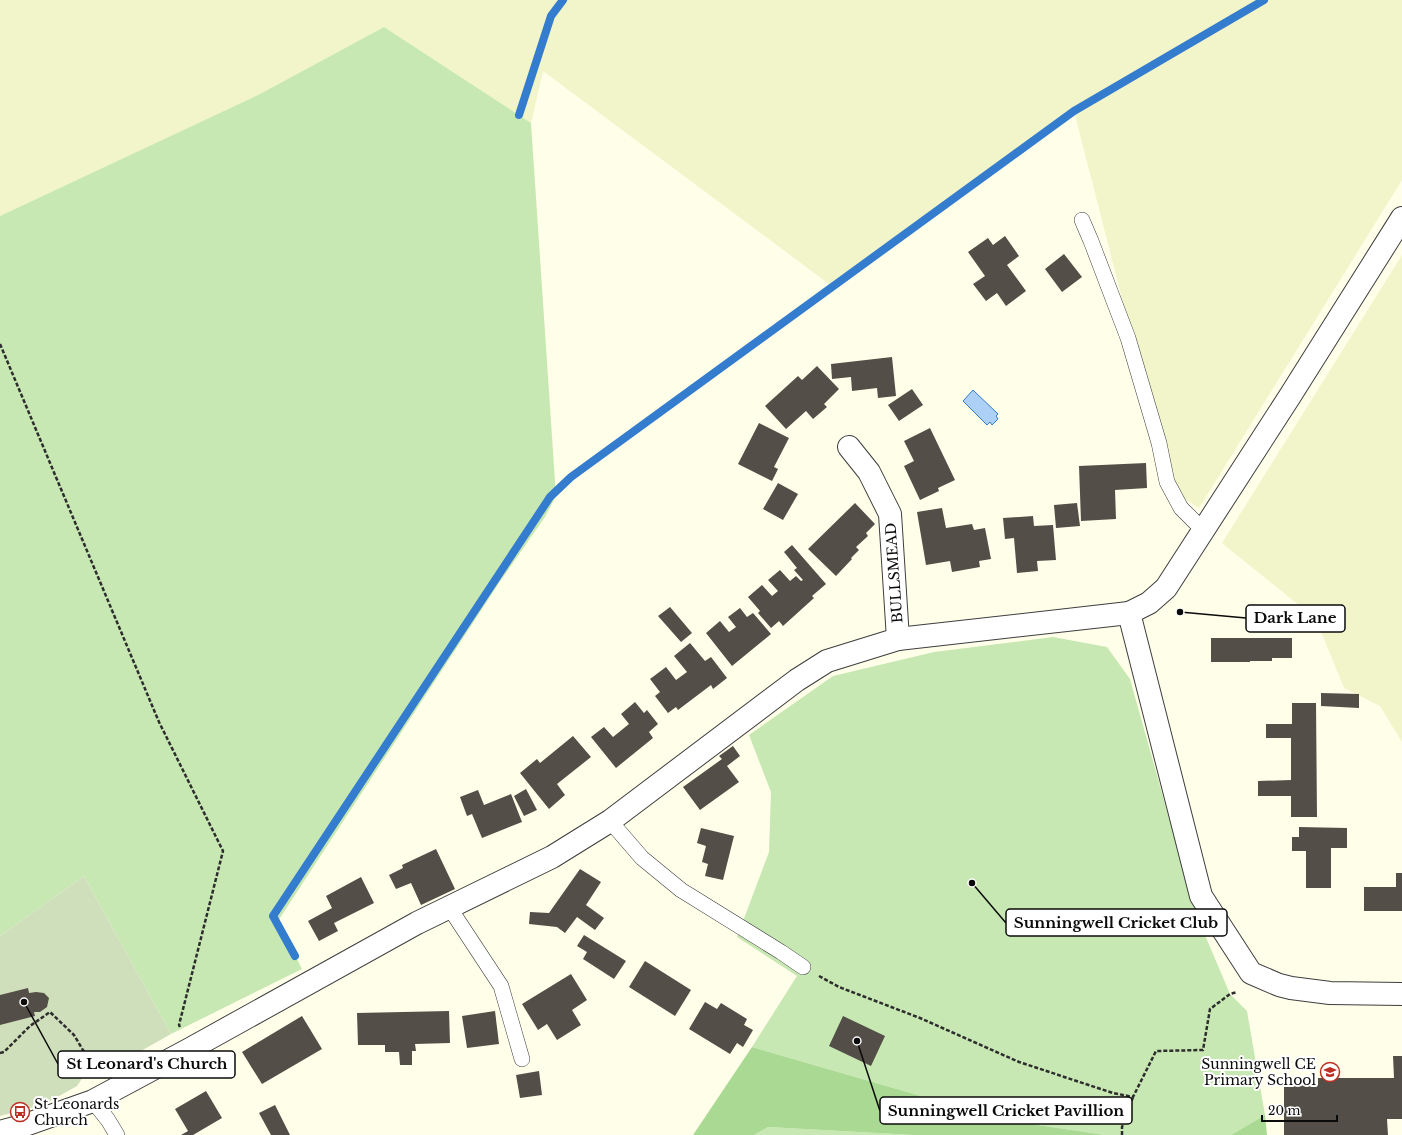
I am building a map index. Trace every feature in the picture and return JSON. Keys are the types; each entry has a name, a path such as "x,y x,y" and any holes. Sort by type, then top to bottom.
{"street":[{"path":"0,1132 25,1125 101,1097 417,923 552,857 610,821 797,680 827,661 898,639 1129,613 1149,603 1166,588 1290,396 1402,218"},
{"name":"BULLSMEAD","path":"849,447 869,472 890,514 898,639"},
{"path":"1129,613 1201,896 1251,973 1279,985 1291,988 1330,993 1402,994"}],"lane":[{"path":"1082,220 1128,338 1159,443 1167,482 1181,508 1204,530"},
{"path":"610,821 642,858 681,890 803,967"},
{"path":"449,907 501,986 522,1059"},
{"path":"101,1097 108,1120 117,1135"}],"path":[{"path":"0,344 159,722 223,851 179,1025 190,1049"},
{"path":"803,967 839,987 920,1018 1019,1062 1113,1093 1133,1097"},
{"path":"1122,1135 1122,1127 1133,1097 1156,1051 1202,1050 1210,1009 1230,994 1238,992"},
{"path":"0,1053 4,1052 30,1026 50,1012 74,1035 101,1097"}],"green space":[{"path":"0,0 1402,0 1402,180 1199,508 1171,490 1074,111 829,284 543,71 531,123 384,27 260,94 0,216"},
{"path":"384,27 531,123 556,496 545,517 499,583 278,921 302,969 171,1034 84,876 0,936 0,216 260,94"},
{"path":"1402,255 1402,742 1380,706 1344,688 1316,619 1222,543"},
{"path":"1053,637 1107,647 1130,679 1196,914 1230,994 1247,1011 1265,1115 1231,1135 1105,1135 1004,1120 752,1047 797,976 737,937 769,852 771,792 749,735 833,676 934,652"},
{"path":"84,876 171,1034 109,1069 93,1062 77,1086 45,1104 0,1116 0,936"},
{"path":"752,1047 1004,1120 1105,1135 913,1135 768,1127 754,1135 693,1135"},
{"path":"1265,1115 1267,1135 1231,1135"},
{"path":"768,1127 913,1135 754,1135"}],"water":[{"path":"973,390 998,414 996,416 998,419 992,425 990,422 987,425 963,401"}],"building":[{"path":"1005,236 1019,256 1007,265 1026,291 1006,306 997,293 986,301 973,284 985,276 968,252 988,238 993,245"},
{"path":"1064,254 1082,277 1062,292 1045,269"},
{"path":"892,357 896,396 878,398 877,388 852,391 851,377 832,379 831,364"},
{"path":"817,366 839,389 824,404 827,407 813,419 806,411 786,429 765,406 798,376 802,380"},
{"path":"912,389 923,405 899,421 888,405"},
{"path":"759,423 789,438 774,467 778,469 772,481 738,464"},
{"path":"930,428 955,480 938,488 939,491 920,500 904,466 914,461 904,441"},
{"path":"1146,463 1147,488 1115,490 1116,519 1081,521 1079,466"},
{"path":"778,483 798,494 783,520 763,509"},
{"path":"855,503 875,524 866,533 868,536 856,547 859,550 836,576 808,549"},
{"path":"1077,503 1080,526 1056,528 1054,505"},
{"path":"942,508 946,528 972,524 974,530 985,528 991,559 979,561 980,567 952,572 950,561 926,565 917,512"},
{"path":"1033,516 1034,526 1053,525 1056,560 1037,561 1038,571 1017,573 1014,538 1005,539 1003,518"},
{"path":"792,545 826,584 812,596 814,598 783,626 779,621 771,628 758,613 760,611 748,597 762,585 772,596 778,591 768,580 780,570 790,581 796,576 801,581 803,580 794,570 797,568 784,552"},
{"path":"670,607 692,633 681,642 658,616"},
{"path":"740,608 747,617 753,613 771,634 732,666 706,633 720,621 729,632 736,627 728,617"},
{"path":"1211,638 1292,638 1292,658 1272,658 1272,661 1211,662"},
{"path":"690,643 705,661 711,657 727,678 713,689 711,685 678,710 676,707 668,713 655,696 660,692 650,679 666,667 676,680 687,672 674,656"},
{"path":"1321,693 1359,694 1359,708 1321,706"},
{"path":"635,702 644,713 647,710 658,724 649,732 653,738 616,768 591,737 604,727 613,737 629,724 621,714"},
{"path":"1292,703 1316,703 1317,817 1291,817 1291,796 1258,796 1258,781 1291,780 1291,738 1266,738 1266,724 1292,724"},
{"path":"573,736 591,757 557,784 565,795 549,809 520,773 537,759 540,763"},
{"path":"733,746 740,756 727,766 739,782 700,810 683,787 722,759 719,756"},
{"path":"526,789 537,810 524,816 514,796"},
{"path":"478,790 484,805 511,794 522,822 482,838 472,814 467,816 460,797"},
{"path":"1299,827 1347,828 1347,848 1331,848 1331,888 1306,888 1306,851 1292,851 1292,837 1299,837"},
{"path":"701,828 734,836 723,880 705,876 708,864 702,862 706,846 697,843"},
{"path":"436,849 455,889 421,905 411,883 396,889 389,875 403,868 402,865"},
{"path":"580,869 601,882 586,905 604,918 595,930 577,917 565,933 557,927 529,924 530,912 549,913"},
{"path":"1396,873 1402,873 1402,911 1364,911 1364,887 1396,887"},
{"path":"361,877 374,903 334,923 338,931 319,941 308,921 332,908 326,896"},
{"path":"584,935 626,961 614,979 583,959 587,952 577,946"},
{"path":"645,961 691,990 675,1016 629,987"},
{"path":"571,974 587,1000 572,1010 581,1025 557,1040 547,1024 538,1030 522,1004"},
{"path":"28,988 29,993 44,993 49,998 47,1007 40,1012 34,1012 35,1016 0,1025 0,995"},
{"path":"705,1002 717,1009 721,1003 747,1019 744,1025 753,1030 743,1047 737,1043 730,1054 689,1029"},
{"path":"449,1011 450,1043 415,1044 416,1051 412,1051 412,1065 400,1065 399,1052 385,1052 385,1045 358,1045 357,1013"},
{"path":"495,1011 499,1044 467,1048 462,1016"},
{"path":"302,1016 322,1049 262,1084 242,1052"},
{"path":"843,1016 885,1036 871,1066 829,1046"},
{"path":"1393,1056 1402,1056 1402,1119 1387,1119 1388,1135 1284,1135 1284,1086 1318,1085 1318,1078 1394,1078"},
{"path":"539,1071 542,1095 520,1098 516,1075"},
{"path":"206,1091 222,1118 193,1135 181,1135 188,1131 175,1109"},
{"path":"275,1105 290,1135 271,1135 259,1113"}],"waterway":[{"path":"519,115 551,16 563,0"},
{"path":"295,956 273,916 550,497 571,477 1074,111 1264,0"}],"place":[{"name":"Dark Lane","path":"1180,612"},
{"name":"Sunningwell Cricket Club","path":"972,883"},
{"name":"St Leonard's Church","path":"24,1002"},
{"name":"Sunningwell Cricket Pavillion","path":"857,1041"},
{"name":"Sunningwell CE Primary School","path":"1330,1072"},
{"name":"St Leonards Church","path":"20,1112"}]}
